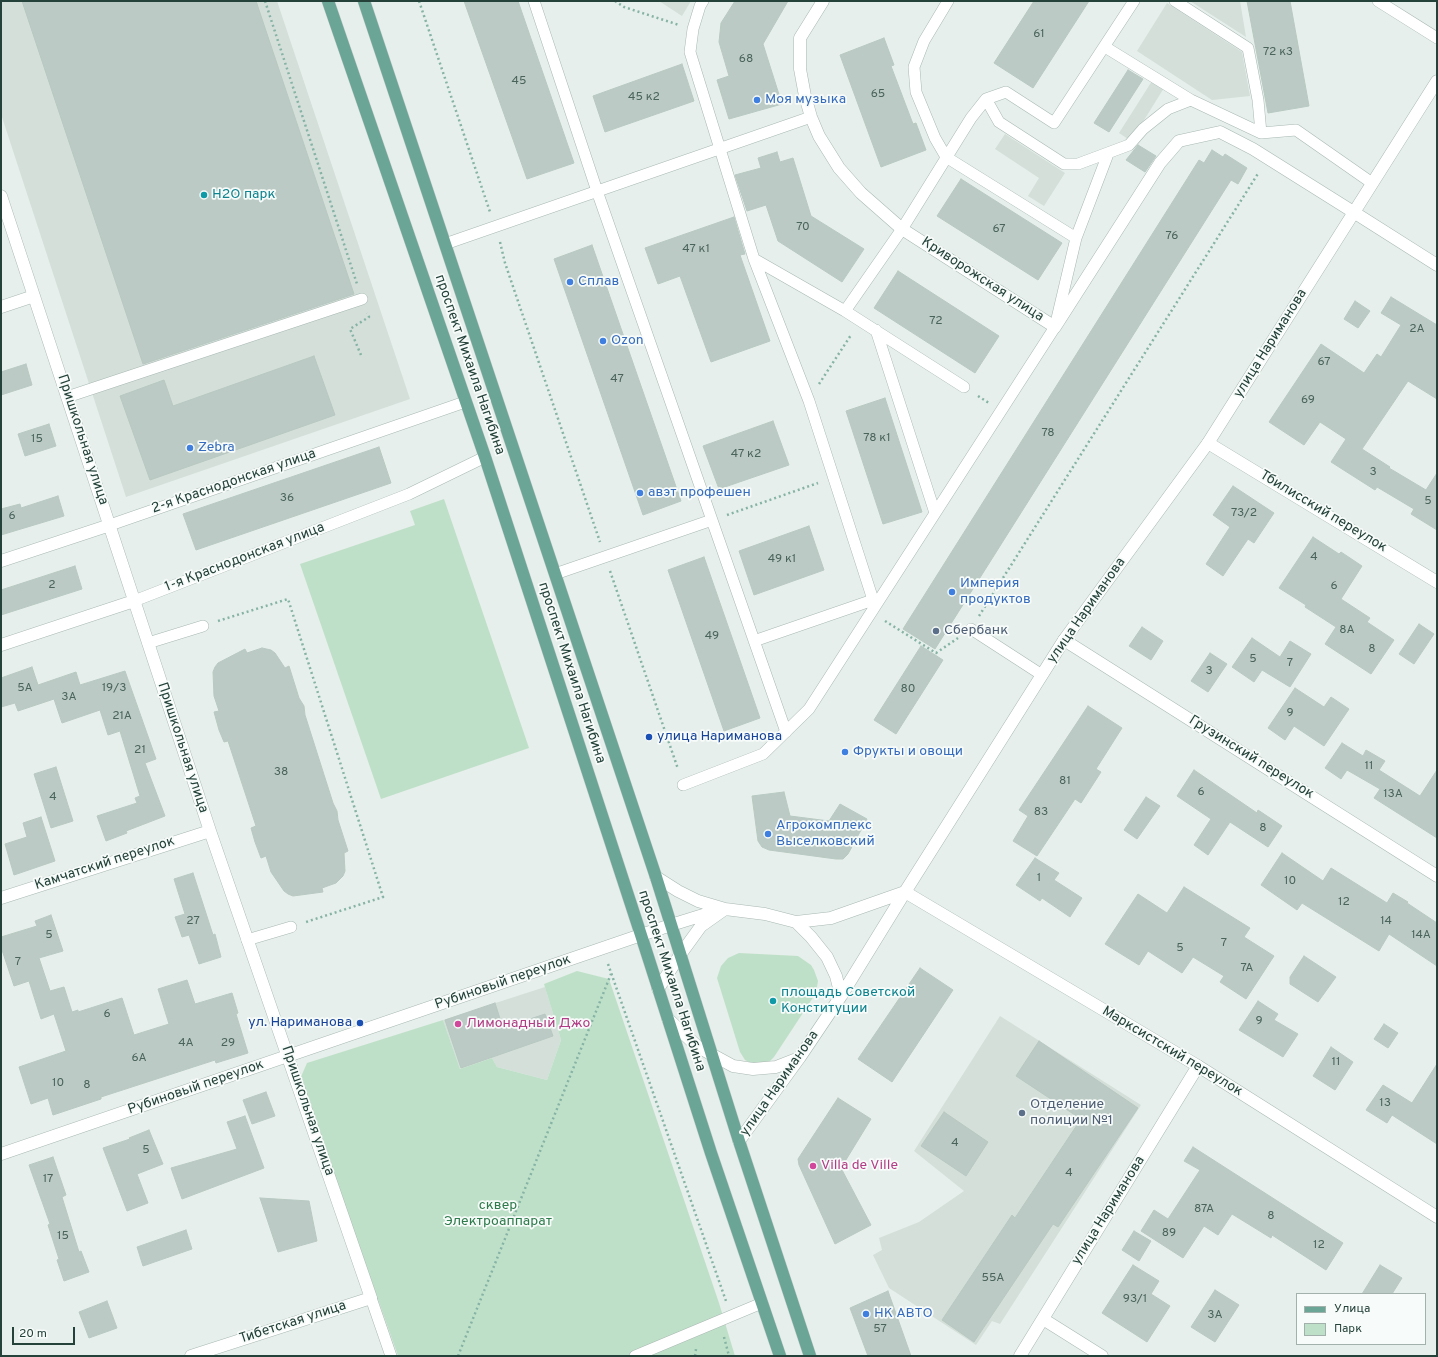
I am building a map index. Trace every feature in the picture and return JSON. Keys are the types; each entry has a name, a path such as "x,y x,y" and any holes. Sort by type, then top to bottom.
{"main road":[{"name":"проспект Михаила Нагибина","path":"328,1 484,457 711,1153 780,1356"},
{"name":"проспект Михаила Нагибина","path":"364,1 656,877 739,1141 810,1356"}],"street":[{"name":"Криворожская улица","path":"823,1 800,38 800,69 810,118 819,136 839,168 860,192 902,229 1055,327 1160,163 1179,141 1220,132 1268,158 1437,264"},
{"name":"улица Нариманова","path":"739,1141 800,1057 841,996 1064,640 1208,443 1355,213 1372,183 1437,81"},
{"name":"Пришкольная улица","path":"1,196 210,831 371,1298"},
{"path":"1,307 34,296"},
{"name":"Тбилисский переулок","path":"1208,443 1437,582"},
{"name":"2-я Краснодонская улица","path":"1,561 110,526"},
{"name":"1-я Краснодонская улица","path":"1,645 134,601"},
{"name":"Грузинский переулок","path":"1064,640 1437,876"},
{"name":"Камчатский переулок","path":"1,898 210,831"},
{"path":"656,877 678,891 724,909 765,914 796,922 831,918 905,892"},
{"name":"Марксистский переулок","path":"905,892 1198,1066 1437,1217"},
{"path":"641,935 724,909"},
{"path":"658,990 680,955 701,926 724,909"},
{"path":"796,922 811,937 826,957 836,976 841,996"},
{"name":"Рубиновый переулок","path":"1,1154 641,935"},
{"path":"668,1019 698,1047 733,1066 753,1069 776,1067 800,1057"},
{"name":"улица Нариманова","path":"1020,1356 1198,1066"},
{"name":"Тибетская улица","path":"191,1356 371,1298"},
{"path":"1043,1319 1102,1356"}],"lane":[{"path":"534,1 597,191 786,732"},
{"path":"703,1 693,29 690,52 754,260 809,401 873,606"},
{"path":"948,1 924,41 914,67 916,92 934,138 946,156 1076,238"},
{"path":"845,311 902,229 946,156 986,98 1006,92 1054,123 1134,1"},
{"path":"1175,1 1248,48 1258,100 1261,133"},
{"path":"1378,1 1437,38"},
{"path":"1105,47 1190,100 1261,133 1296,130 1372,183"},
{"path":"986,98 999,122 1064,164 1078,164 1129,145 1142,130 1168,109 1190,100"},
{"path":"444,244 810,118"},
{"path":"683,785 762,754 808,709 873,606 1055,327 1076,238 1108,154"},
{"path":"754,260 845,311 964,387"},
{"path":"68,397 362,299"},
{"path":"876,330 935,513"},
{"name":"2-я Краснодонская улица","path":"110,526 465,402"},
{"name":"1-я Краснодонская улица","path":"134,601 408,494 484,457"},
{"path":"554,574 712,520"},
{"path":"754,641 873,606"},
{"path":"148,643 203,626"},
{"path":"971,629 1042,674"},
{"path":"247,940 291,927"},
{"path":"371,1298 391,1356"},
{"path":"635,1356 762,1303"}],"path":[{"path":"265,1 362,299"},
{"path":"419,1 495,226 508,271 683,785"},
{"path":"615,1 624,7 693,29"},
{"path":"873,606 936,653 971,629 1268,158"},
{"path":"361,355 350,329 368,317"},
{"path":"809,401 860,321"},
{"path":"964,387 1001,411"},
{"path":"712,520 834,478"},
{"path":"203,626 288,599 383,897 291,927"},
{"path":"603,949 732,1316"},
{"path":"458,1356 612,974"},
{"path":"719,1321 729,1356"}],"shaded area":[{"path":"1,1 277,1 410,399 126,497 1,114"},
{"path":"659,1 691,1 682,16"},
{"path":"1190,1 1240,1 1246,37"},
{"path":"1167,3 1242,52 1250,96 1212,100 1137,51"},
{"path":"1152,81 1164,88 1131,141 1119,133"},
{"path":"1005,134 1065,173 1044,206 1028,196 1039,178 995,149"},
{"path":"545,987 561,1040 547,1080 497,1067 492,1058 460,1069 443,1020"},
{"path":"1000,1016 1141,1105 1000,1324 992,1321 976,1345 889,1288 873,1255 882,1250 879,1238 919,1222 964,1191 914,1151"}],"green space":[{"path":"444,499 529,748 381,799 300,564 415,525 410,511"},
{"path":"739,953 798,956 811,965 818,981 816,993 774,1057 768,1063 763,1065 745,1060 740,1052 717,978 721,966 728,958"},
{"name":"cквер Электроаппарат","path":"577,971 609,979 719,1303 735,1356 398,1356 300,1079 307,1063 443,1020 460,1069 492,1058 497,1067 547,1080 561,1040 544,984"}],"building":[{"name":"H2O парк","path":"22,1 256,1 354,294 143,364"},
{"path":"464,1 518,1 574,163 527,179"},
{"path":"735,1 788,1 763,44 782,104 729,119 717,80 729,76 719,42 721,23"},
{"path":"1034,1 1089,1 1033,88 994,63"},
{"path":"1247,1 1290,1 1309,106 1268,113"},
{"path":"884,38 894,65 891,66 913,124 916,123 926,150 881,167 840,55"},
{"path":"682,64 694,101 605,132 593,96"},
{"path":"1128,70 1143,79 1109,132 1094,123"},
{"path":"1138,145 1156,156 1145,172 1126,160"},
{"path":"1212,150 1223,157 1225,154 1247,168 1238,184 1231,180 935,649 903,629 1199,160 1204,163"},
{"path":"777,152 780,162 793,158 811,216 864,249 842,282 778,241 766,205 747,211 735,175 761,168 758,158"},
{"path":"961,179 1062,243 1038,280 937,216"},
{"path":"734,217 745,254 740,255 770,341 711,362 680,276 658,284 645,248"},
{"path":"592,245 681,501 643,515 554,259"},
{"path":"898,271 999,336 975,373 874,308"},
{"path":"1391,297 1437,325 1437,399 1408,381 1362,449 1390,467 1389,468 1426,490 1437,473 1437,530 1411,514 1414,509 1377,487 1375,490 1331,462 1346,439 1320,422 1304,445 1269,422 1321,344 1364,373 1377,354 1381,357 1401,325 1381,313"},
{"path":"1355,301 1370,311 1358,328 1344,319"},
{"name":"Zebra","path":"314,356 335,415 150,480 120,396 164,380 173,406"},
{"path":"26,364 32,385 1,395 1,372"},
{"path":"885,398 922,512 883,524 846,411"},
{"path":"773,421 789,465 719,489 703,446"},
{"path":"49,424 56,446 25,456 18,434"},
{"path":"379,447 391,483 196,550 183,514"},
{"path":"1233,486 1274,513 1254,543 1248,539 1223,576 1206,564 1230,527 1213,515"},
{"path":"58,496 64,516 1,535 1,509 20,504 21,508"},
{"path":"809,526 824,570 754,595 739,551"},
{"path":"1313,537 1339,554 1341,552 1362,566 1341,599 1370,618 1367,622 1394,640 1371,674 1325,644 1336,627 1305,607 1306,605 1279,588"},
{"path":"704,557 760,718 724,731 668,570"},
{"path":"75,566 82,589 1,615 1,590"},
{"path":"1419,624 1434,634 1414,664 1399,654"},
{"path":"1142,627 1163,641 1151,660 1129,646"},
{"path":"1252,638 1280,657 1290,641 1311,654 1290,687 1262,670 1254,682 1232,667"},
{"path":"921,646 943,660 896,734 874,720"},
{"path":"262,648 271,650 275,653 285,668 289,666 299,698 304,706 305,715 333,803 337,811 338,820 348,851 344,853 345,871 343,876 336,883 322,888 323,892 293,896 288,894 284,891 271,872 266,856 261,858 251,828 256,826 228,741 224,742 214,712 219,711 214,696 213,672 218,663 245,649 247,653"},
{"path":"1210,653 1227,664 1208,692 1191,681"},
{"path":"32,667 38,685 76,672 80,685 125,671 156,759 145,763 165,816 126,831 127,833 106,841 97,816 137,803 135,798 140,796 120,731 108,735 100,710 62,723 54,699 18,711 15,703 1,707 1,678"},
{"path":"1295,688 1324,707 1331,697 1349,709 1324,746 1294,726 1285,740 1268,728"},
{"path":"1088,706 1122,728 1096,769 1101,772 1081,803 1075,799 1037,856 1013,841 1028,816 1019,810"},
{"path":"1342,743 1363,756 1366,750 1385,761 1379,770 1420,796 1437,770 1437,838 1374,798 1380,789 1347,770 1341,779 1325,768"},
{"path":"56,767 73,821 51,828 34,774"},
{"path":"1194,770 1257,813 1258,810 1282,826 1268,847 1230,822 1208,855 1194,845 1211,819 1177,796"},
{"path":"784,792 790,816 829,821 840,804 867,819 848,854 843,859 769,850 762,847 758,841 752,796"},
{"path":"1146,797 1160,806 1137,839 1124,830"},
{"path":"41,817 55,861 14,875 5,844 27,837 23,823"},
{"path":"1282,853 1323,881 1331,868 1387,903 1393,893 1437,923 1437,966 1389,934 1379,951 1302,903 1297,910 1261,885"},
{"path":"1035,858 1059,873 1054,880 1082,898 1070,917 1042,898 1040,901 1016,885"},
{"path":"193,873 213,935 215,934 221,957 199,964 189,935 182,937 175,917 185,914 174,879"},
{"path":"1184,887 1250,928 1244,937 1274,956 1246,999 1220,982 1224,976 1193,957 1182,973 1148,951 1139,965 1105,944 1138,894 1167,913"},
{"path":"51,915 63,951 39,958 50,991 64,987 72,1012 78,1010 78,1012 122,998 134,1035 169,1024 158,989 187,980 195,1004 232,993 238,1013 236,1014 248,1053 216,1063 215,1060 101,1097 101,1099 53,1115 48,1098 31,1104 19,1067 66,1051 54,1014 41,1019 29,981 14,986 1,947 1,937 37,926 35,921"},
{"path":"1304,956 1336,977 1318,1002 1290,984 1290,977"},
{"path":"920,968 953,990 892,1082 858,1059"},
{"path":"1258,1001 1278,1014 1274,1020 1298,1034 1283,1057 1239,1030"},
{"name":"Лимонадный Джо","path":"495,1003 503,1028 545,1014 553,1036 461,1068 445,1020"},
{"path":"1384,1024 1398,1033 1388,1048 1374,1039"},
{"path":"1039,1041 1138,1108 1058,1227 1053,1224 974,1342 942,1320 1012,1215 1015,1218 1081,1119 1016,1076"},
{"path":"1331,1047 1353,1062 1335,1090 1313,1076"},
{"path":"1437,1064 1437,1144 1392,1115 1387,1123 1366,1110 1383,1085 1412,1103"},
{"path":"266,1092 275,1116 252,1124 243,1100"},
{"path":"838,1098 871,1119 841,1168 871,1225 835,1244 799,1165 798,1159"},
{"path":"944,1112 988,1142 966,1176 921,1146"},
{"path":"245,1116 264,1168 182,1199 171,1168 237,1149 227,1122"},
{"path":"149,1130 163,1164 137,1174 148,1203 127,1211 103,1148 130,1139 129,1138"},
{"path":"1193,1147 1343,1243 1326,1270 1272,1235 1271,1238 1232,1214 1218,1235 1204,1226 1183,1258 1141,1231 1154,1210 1168,1219 1200,1170 1184,1161"},
{"path":"53,1157 66,1195 62,1197 79,1252 81,1251 89,1272 64,1281 57,1260 59,1259 48,1225 50,1224 29,1165"},
{"path":"260,1198 309,1201 317,1241 278,1252"},
{"path":"186,1230 192,1249 143,1266 137,1247"},
{"path":"1134,1231 1151,1241 1139,1261 1122,1250"},
{"path":"1133,1265 1159,1281 1151,1294 1170,1306 1147,1342 1102,1313"},
{"path":"1380,1265 1402,1278 1393,1293 1363,1293"},
{"path":"1215,1290 1239,1305 1215,1342 1191,1327"},
{"path":"888,1291 911,1356 868,1356 850,1308"},
{"path":"107,1301 117,1328 89,1338 79,1312"}],"place":[{"name":"Моя музыка","path":"757,100"},
{"name":"H2O парк","path":"204,195"},
{"name":"Сплав","path":"570,282"},
{"name":"Ozon","path":"603,341"},
{"name":"Zebra","path":"190,448"},
{"name":"авэт профешен","path":"640,493"},
{"name":"Империя продуктов","path":"952,592"},
{"name":"Сбербанк","path":"936,631"},
{"name":"улица Нариманова","path":"649,737"},
{"name":"Фрукты и овощи","path":"845,752"},
{"name":"Агрокомплекс Выселковский","path":"768,834"},
{"name":"площадь Советской Конституции","path":"773,1001"},
{"name":"ул. Нариманова","path":"360,1023"},
{"name":"Лимонадный Джо","path":"458,1024"},
{"name":"Отделение полиции №1","path":"1022,1113"},
{"name":"Villa de Ville","path":"813,1166"},
{"name":"НК АВТО","path":"866,1314"}]}
